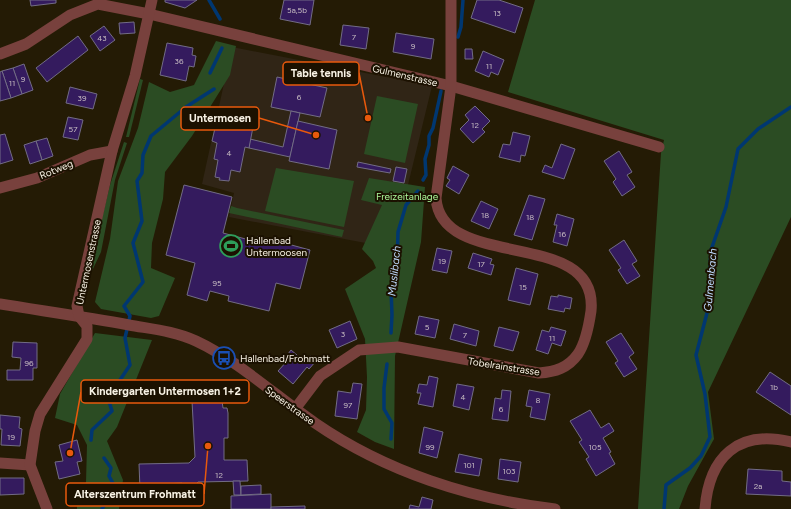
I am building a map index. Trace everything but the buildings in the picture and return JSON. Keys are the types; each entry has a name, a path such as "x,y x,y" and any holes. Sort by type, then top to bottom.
{"street":[{"name":"Untermosenstrasse","path":"47,509 30,465 35,431 40,414 87,339 87,326 79,316 77,306 112,151 134,76 152,0"},
{"name":"Tobelrainstrasse","path":"295,409 320,376 359,350 398,347 539,373 552,373 572,362 578,353 587,330 591,306 588,287 581,276 570,267 552,260 474,240 451,228 441,217 436,208 436,198 451,86 451,0"},
{"name":"Gulmenstrasse","path":"0,54 26,44 70,15 98,4 149,14 451,86 659,148"},
{"name":"Rotweg","path":"0,188 37,178 90,155 112,151"},
{"name":"Speerstrasse","path":"0,304 156,329 184,336 214,350 295,409 334,435 354,446 428,480 505,501 555,509"},
{"path":"705,509 706,492 710,476 726,454 746,442 763,438 791,442"},
{"path":"0,463 30,465"}],"shaded area":[{"path":"232,47 432,86 406,193 376,245 229,217 234,193 202,184"}],"green space":[{"path":"535,0 791,0 791,217 708,392 714,439 688,486 679,509 638,509 661,153 664,140 508,92"},
{"path":"216,41 236,46 230,75 192,136 165,172 163,199 152,243 151,268 175,278 159,316 151,318 101,309 95,302 110,239 118,181 138,128 149,82 170,92 194,85"},
{"path":"140,79 143,80 129,137 126,137"},
{"path":"377,96 418,104 405,163 364,154"},
{"path":"124,142 127,143 115,180 101,252 92,271 89,271 110,185"},
{"path":"276,168 354,181 344,227 265,211"},
{"name":"Freizeitanlage","path":"369,178 425,187 421,242 395,356 394,449 375,442 357,432 366,410 367,377 365,339 345,289 376,268 373,261 362,249 382,205 361,200"},
{"path":"231,206 344,230 342,237 229,213"},
{"path":"95,333 152,340 117,427 107,441 123,480 119,509 77,509 77,503 86,482 87,445 77,425 55,418 60,394"}],"waterway":[{"path":"209,0 220,19"},
{"name":"Muslibach","path":"458,37 461,27 463,0"},
{"path":"210,73 222,48"},
{"path":"91,440 92,430 112,411 108,398 130,365 125,338 130,316 124,306 143,282 133,243 142,221 137,181 142,173 143,155 151,136 186,107 214,89"},
{"name":"Muslibach","path":"423,180 426,175 425,159 429,145 429,136 433,128 441,91"},
{"name":"Gulmenbach","path":"664,509 666,485 690,468 701,456 710,437 705,394 696,355 707,313 711,250 726,207 738,149 758,129 791,107"},
{"name":"Muslibach","path":"391,333 391,289 397,267 398,232 406,205 418,191"},
{"name":"Muslibach","path":"387,364 384,388 384,409 392,423 391,439"},
{"path":"102,509 115,487 109,476 111,468 104,458"}],"place":[{"name":"Table tennis","path":"368,118"},
{"name":"Untermosen","path":"316,135"},
{"name":"Hallenbad Untermoosen","path":"231,246"},
{"name":"Hallenbad/Frohmatt","path":"224,358"},
{"name":"Alterszentrum Frohmatt","path":"208,446"},
{"name":"Kindergarten Untermosen 1+2","path":"70,453"}]}
